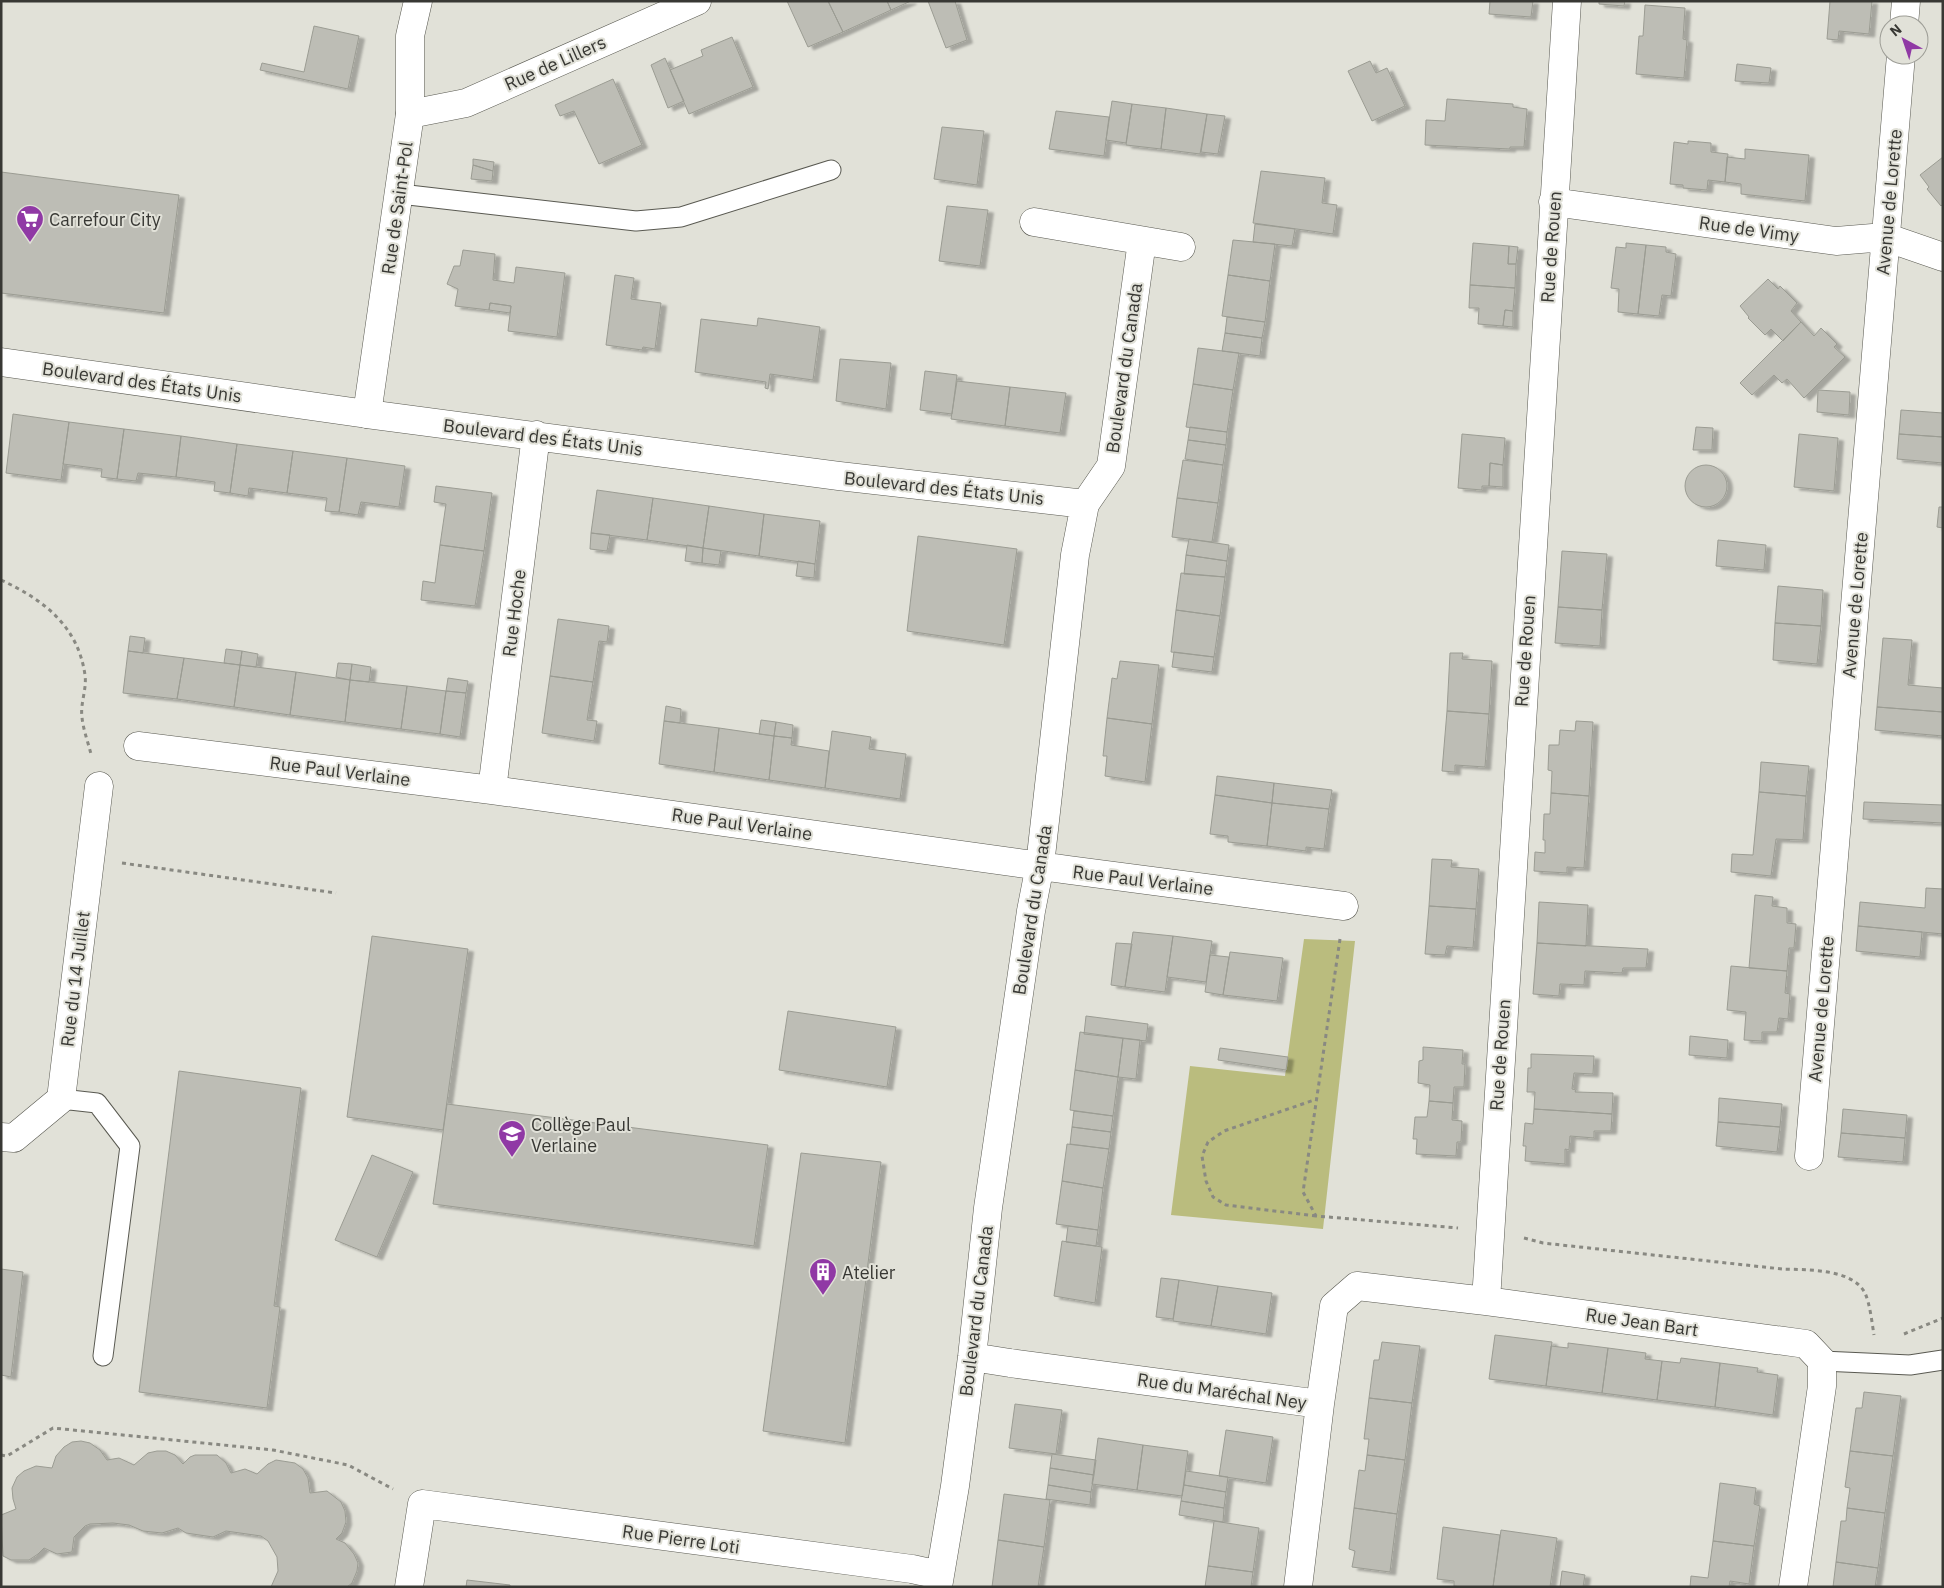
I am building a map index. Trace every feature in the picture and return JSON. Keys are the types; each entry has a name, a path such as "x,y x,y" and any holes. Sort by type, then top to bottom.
{"street":[{"name":"Rue de Saint-Pol","path":"367,414 410,114 410,36 418,1"},
{"name":"Rue de Lillers","path":"410,114 466,103 697,1"},
{"name":"Rue de Rouen","path":"1486,1301 1567,1"},
{"path":"1905,15 1906,1"},
{"name":"Avenue de Lorette","path":"1809,1156 1882,297 1885,237 1901,65"},
{"name":"Rue de Vimy","path":"1553,202 1836,241 1885,237 1943,256"},
{"path":"1034,222 1181,247"},
{"name":"Boulevard du Canada","path":"938,1581 955,1486 972,1357 988,1208 1031,911 1040,865 1075,555 1085,504 1111,466 1142,240"},
{"name":"Boulevard des États Unis","path":"1,362 367,414 839,476 1085,504"},
{"name":"Rue Hoche","path":"492,790 536,435"},
{"name":"Rue Paul Verlaine","path":"138,746 492,790 1344,906"},
{"name":"Rue du 14 Juillet","path":"61,1099 100,786"},
{"path":"1,1137 14,1138 61,1099"},
{"name":"Rue Jean Bart","path":"1320,1404 1334,1306 1357,1286 1486,1301 1806,1344 1822,1361"},
{"name":"Rue du Maréchal Ney","path":"972,1357 1320,1404 1298,1587"},
{"path":"1793,1587 1822,1386 1822,1361"},
{"path":"409,1587 422,1504"},
{"name":"Rue Pierre Loti","path":"422,1504 902,1568 938,1581"}],"lane":[{"path":"400,194 636,221 681,218 831,170"},
{"path":"61,1099 97,1103 130,1146 103,1356"},
{"path":"1822,1361 1910,1365 1943,1360"}],"path":[{"path":"1,580 22,590 58,616 79,649 86,678 82,716 100,786"},
{"path":"90,858 336,893"},
{"path":"1316,1216 1226,1205 1213,1197 1206,1181 1202,1156 1208,1142 1224,1131 1317,1099"},
{"path":"1,1455 7,1456 53,1428 273,1450 348,1465 422,1504"}],"green space":[{"path":"1304,939 1355,941 1323,1229 1171,1215 1190,1066 1285,1076"}],"building":[{"path":"787,1 828,1 843,32 808,47"},
{"path":"828,1 887,1 891,10 843,32"},
{"path":"887,1 911,1 891,10"},
{"path":"928,1 955,1 967,40 946,48"},
{"path":"1490,1 1533,1 1531,17 1489,14"},
{"path":"1599,1 1625,1 1624,6 1599,4"},
{"path":"1830,1 1872,1 1869,34 1839,31 1838,40 1827,39"},
{"path":"1645,5 1685,8 1683,39 1687,40 1684,78 1636,74 1639,36 1643,36"},
{"path":"314,26 359,36 348,89 260,70 262,63 304,72"},
{"path":"732,37 753,87 689,114 670,70 703,56 701,50"},
{"path":"665,58 684,101 668,108 651,65"},
{"path":"1370,61 1376,73 1387,68 1405,106 1372,121 1348,71"},
{"path":"1737,64 1771,68 1769,83 1735,81"},
{"path":"613,79 642,145 599,164 574,111 560,116 555,105"},
{"path":"1447,99 1513,104 1513,107 1527,109 1524,147 1510,147 1510,149 1425,145 1426,120 1445,121"},
{"path":"1112,101 1132,104 1126,143 1106,140"},
{"path":"1132,104 1166,108 1161,149 1126,145"},
{"path":"1166,108 1207,114 1200,154 1161,149"},
{"path":"1056,111 1109,117 1104,156 1049,149"},
{"path":"1207,114 1225,116 1218,154 1201,152"},
{"path":"942,127 984,131 977,185 934,179"},
{"path":"1688,141 1711,143 1711,152 1728,154 1725,182 1708,180 1707,190 1683,188 1683,185 1670,184 1674,142 1688,144"},
{"path":"1745,149 1809,155 1805,201 1741,194 1741,184 1725,182 1727,157 1745,159"},
{"path":"1943,157 1943,204 1941,206 1927,189 1929,187 1920,175"},
{"path":"473,159 494,162 493,171 473,165"},
{"path":"473,165 493,171 492,181 471,179"},
{"path":"1261,171 1325,178 1322,203 1337,205 1333,234 1253,223"},
{"path":"1,172 179,195 164,313 1,293"},
{"path":"947,206 988,210 980,266 939,261"},
{"path":"1255,224 1295,229 1292,246 1253,242"},
{"path":"1233,240 1275,244 1270,281 1228,275"},
{"path":"1473,243 1509,246 1508,264 1516,264 1515,288 1470,285"},
{"path":"1626,243 1646,245 1638,314 1618,312 1619,289 1611,288 1616,247 1626,248"},
{"path":"1646,245 1666,247 1666,252 1676,254 1671,296 1662,295 1659,316 1638,314"},
{"path":"1509,246 1518,247 1516,264 1508,264"},
{"path":"463,250 495,254 493,280 514,283 516,267 565,273 557,337 508,331 511,306 490,303 489,310 455,306 458,289 447,284 454,266 460,266"},
{"path":"615,275 634,278 631,299 661,303 655,349 643,347 642,350 606,345"},
{"path":"1228,275 1270,281 1265,322 1222,316"},
{"path":"1768,279 1778,289 1780,286 1797,303 1791,311 1801,322 1783,341 1771,329 1765,335 1748,318 1740,306"},
{"path":"1470,285 1515,288 1513,311 1505,310 1503,326 1478,324 1479,308 1469,308"},
{"path":"490,303 511,306 510,313 489,310"},
{"path":"1505,310 1513,311 1513,327 1503,326"},
{"path":"1227,317 1265,322 1262,338 1225,333"},
{"path":"758,318 820,327 813,380 770,374 768,389 765,388 766,382 695,372 701,319 757,326"},
{"path":"1801,322 1814,336 1821,328 1837,344 1834,347 1845,357 1804,398 1787,379 1782,383 1774,375 1752,395 1740,383"},
{"path":"1225,333 1262,338 1260,356 1222,351"},
{"path":"1198,348 1239,353 1233,390 1193,384"},
{"path":"840,359 891,363 886,409 836,401"},
{"path":"925,371 957,375 952,414 920,410"},
{"path":"957,381 1010,387 1005,426 951,419"},
{"path":"1193,384 1233,390 1227,432 1186,427"},
{"path":"1010,387 1066,393 1060,433 1005,426"},
{"path":"1818,390 1850,392 1849,415 1817,412"},
{"path":"1901,410 1943,413 1943,437 1899,434"},
{"path":"13,414 69,422 61,480 6,473"},
{"path":"69,422 124,429 117,479 101,477 102,469 63,464"},
{"path":"1190,427 1227,432 1226,445 1188,440"},
{"path":"1696,427 1713,428 1712,450 1693,450"},
{"path":"124,429 181,436 176,477 138,473 136,481 117,479"},
{"path":"1462,434 1505,438 1503,465 1490,463 1489,486 1482,486 1482,490 1458,488"},
{"path":"1799,434 1838,438 1834,491 1794,487"},
{"path":"1899,434 1943,437 1943,463 1897,459"},
{"path":"181,436 237,444 230,493 214,491 215,482 176,477"},
{"path":"1188,440 1226,445 1223,465 1185,459"},
{"path":"237,444 293,451 287,493 249,488 248,496 230,493"},
{"path":"293,451 347,458 339,512 325,511 327,498 287,493"},
{"path":"347,458 405,466 399,507 361,502 358,515 339,512"},
{"path":"1183,460 1223,465 1218,503 1177,498"},
{"path":"1490,463 1503,465 1503,487 1489,486"},
{"path":"1710,465 1718,468 1724,474 1727,486 1724,498 1718,504 1702,507 1694,504 1688,498 1685,482 1688,474 1694,468"},
{"path":"436,486 492,493 484,551 440,545 446,504 434,502"},
{"path":"597,490 653,498 647,540 591,533"},
{"path":"653,498 709,506 703,548 647,540"},
{"path":"1177,498 1218,503 1212,542 1172,537"},
{"path":"709,506 764,514 759,556 703,548"},
{"path":"1939,507 1943,507 1943,528 1937,527"},
{"path":"764,514 820,521 815,564 759,556"},
{"path":"591,533 610,535 607,551 590,549"},
{"path":"918,536 1017,549 1004,645 907,631"},
{"path":"1189,539 1229,545 1227,561 1186,555"},
{"path":"1718,540 1766,545 1764,570 1716,566"},
{"path":"440,545 484,551 475,606 421,600 423,581 435,583"},
{"path":"687,545 703,548 702,563 685,561"},
{"path":"703,548 721,551 719,565 702,563"},
{"path":"1562,551 1607,554 1602,610 1558,607"},
{"path":"1186,555 1227,561 1225,577 1184,574"},
{"path":"798,561 815,564 814,578 796,576"},
{"path":"1181,573 1225,577 1220,616 1176,610"},
{"path":"1778,586 1823,590 1821,626 1775,623"},
{"path":"1558,607 1602,610 1600,646 1555,643"},
{"path":"1176,610 1220,616 1214,657 1171,652"},
{"path":"558,619 609,626 607,642 599,641 593,682 550,676"},
{"path":"1775,623 1821,626 1817,664 1773,660"},
{"path":"130,636 145,638 143,653 128,651"},
{"path":"1883,638 1912,640 1908,685 1943,688 1943,712 1877,707"},
{"path":"226,649 242,651 240,665 224,663"},
{"path":"128,651 184,658 177,699 123,693"},
{"path":"242,651 258,654 256,667 240,665"},
{"path":"1174,652 1214,657 1212,672 1172,667"},
{"path":"1450,653 1463,653 1462,659 1492,661 1489,714 1447,711"},
{"path":"184,658 240,665 234,707 177,699"},
{"path":"1120,661 1159,665 1152,724 1107,718 1112,678 1117,679"},
{"path":"338,663 352,664 350,680 336,677"},
{"path":"352,664 371,667 369,682 350,680"},
{"path":"240,665 296,672 290,715 234,707"},
{"path":"296,672 350,680 345,722 290,715"},
{"path":"550,676 593,682 587,720 597,721 594,741 542,733"},
{"path":"448,678 468,681 466,693 446,691"},
{"path":"350,680 407,686 401,729 345,722"},
{"path":"407,686 446,691 440,734 401,729"},
{"path":"446,691 466,693 460,737 440,734"},
{"path":"666,706 681,709 680,723 664,721"},
{"path":"1877,707 1943,712 1943,736 1875,730"},
{"path":"1447,711 1489,714 1485,767 1455,765 1455,772 1442,771"},
{"path":"1107,718 1152,724 1145,782 1105,776 1107,756 1103,756"},
{"path":"761,720 776,722 774,736 759,734"},
{"path":"664,721 719,728 714,772 659,764"},
{"path":"1576,721 1593,722 1589,796 1551,793 1552,771 1548,770 1549,745 1559,745 1560,730 1575,731"},
{"path":"776,722 793,725 792,738 774,736"},
{"path":"719,728 774,736 769,780 714,772"},
{"path":"832,731 871,737 869,749 906,754 900,799 825,788"},
{"path":"774,736 792,738 791,745 829,751 825,788 769,780"},
{"path":"1761,762 1809,766 1806,796 1759,792"},
{"path":"1217,776 1274,783 1272,803 1215,795"},
{"path":"1274,783 1332,790 1329,809 1272,803"},
{"path":"1759,792 1806,796 1803,840 1776,839 1771,876 1731,872 1732,854 1753,855"},
{"path":"1551,793 1589,796 1584,868 1567,867 1567,873 1534,871 1535,852 1545,853 1545,840 1543,840 1544,814 1550,814"},
{"path":"1215,795 1272,803 1267,846 1228,842 1228,836 1210,834"},
{"path":"1864,802 1943,805 1943,823 1863,819"},
{"path":"1272,803 1329,809 1324,849 1306,847 1306,851 1267,846"},
{"path":"1432,859 1452,860 1451,867 1479,869 1476,909 1429,906"},
{"path":"1926,888 1943,889 1943,934 1858,926 1860,902 1925,908"},
{"path":"1755,895 1773,897 1772,906 1787,908 1787,923 1796,924 1794,948 1789,948 1787,971 1749,968"},
{"path":"1539,902 1588,905 1586,946 1537,943"},
{"path":"1429,906 1476,909 1473,948 1447,946 1445,955 1425,954"},
{"path":"1858,926 1922,932 1920,957 1856,951"},
{"path":"1133,932 1173,936 1165,992 1125,987"},
{"path":"372,936 468,949 443,1130 347,1117"},
{"path":"1173,936 1212,941 1206,982 1167,977"},
{"path":"1116,943 1132,944 1125,987 1111,985"},
{"path":"1537,943 1648,949 1646,968 1623,968 1622,973 1585,971 1584,985 1560,984 1559,996 1533,994"},
{"path":"1230,952 1283,958 1277,1001 1223,995"},
{"path":"1210,955 1229,957 1223,995 1205,992"},
{"path":"1731,966 1787,971 1785,993 1790,994 1788,1019 1779,1018 1777,1032 1762,1032 1762,1041 1744,1040 1746,1012 1727,1010"},
{"path":"788,1011 896,1027 887,1087 779,1070"},
{"path":"1086,1016 1148,1024 1146,1041 1084,1034"},
{"path":"1080,1032 1123,1038 1118,1077 1075,1070"},
{"path":"1690,1036 1728,1040 1727,1058 1689,1055"},
{"path":"1123,1038 1140,1040 1136,1079 1118,1077"},
{"path":"1423,1047 1463,1050 1462,1064 1465,1064 1464,1087 1454,1087 1453,1103 1429,1101 1430,1085 1418,1083 1419,1061 1423,1060"},
{"path":"1220,1048 1288,1057 1286,1070 1218,1060"},
{"path":"1531,1054 1594,1056 1593,1074 1574,1073 1572,1089 1576,1090 1575,1092 1613,1093 1612,1114 1534,1109 1535,1092 1527,1092 1528,1068 1531,1068"},
{"path":"1075,1070 1118,1077 1113,1116 1070,1110"},
{"path":"179,1071 301,1088 274,1306 280,1307 267,1408 139,1392"},
{"path":"1719,1098 1782,1104 1780,1127 1718,1122"},
{"path":"1429,1101 1453,1103 1452,1120 1462,1121 1461,1142 1457,1142 1456,1156 1416,1154 1417,1139 1413,1139 1415,1117 1427,1117"},
{"path":"447,1104 768,1145 754,1246 433,1204"},
{"path":"1534,1109 1612,1114 1611,1131 1594,1131 1594,1138 1570,1136 1569,1150 1565,1149 1565,1164 1525,1161 1526,1146 1523,1146 1525,1123 1533,1124"},
{"path":"1843,1109 1907,1115 1905,1138 1841,1133"},
{"path":"1074,1111 1113,1116 1111,1132 1072,1127"},
{"path":"1718,1122 1780,1127 1777,1152 1716,1146"},
{"path":"1072,1127 1111,1132 1109,1149 1070,1144"},
{"path":"1841,1133 1905,1138 1903,1162 1838,1157"},
{"path":"1067,1144 1109,1149 1103,1188 1062,1181"},
{"name":"Atelier","path":"801,1153 881,1162 845,1443 763,1431"},
{"path":"372,1155 413,1172 377,1257 335,1240"},
{"path":"1062,1181 1103,1188 1098,1230 1056,1224"},
{"path":"1068,1226 1098,1230 1096,1246 1066,1242"},
{"path":"1062,1241 1102,1247 1095,1303 1054,1296"},
{"path":"1,1269 23,1272 11,1377 1,1375"},
{"path":"1161,1278 1179,1280 1173,1319 1156,1317"},
{"path":"1179,1280 1218,1286 1211,1326 1173,1321"},
{"path":"1218,1286 1272,1293 1266,1334 1211,1326"},
{"path":"1495,1335 1552,1342 1546,1386 1489,1379"},
{"path":"1382,1342 1420,1346 1412,1403 1369,1398 1374,1360 1379,1360"},
{"path":"1568,1343 1608,1348 1602,1393 1546,1386 1551,1346 1568,1348"},
{"path":"1608,1348 1646,1353 1645,1359 1662,1361 1657,1400 1602,1393"},
{"path":"1681,1358 1720,1363 1715,1407 1657,1400 1662,1361 1680,1363"},
{"path":"1720,1363 1758,1368 1757,1372 1778,1375 1773,1415 1715,1407"},
{"path":"1864,1392 1901,1396 1893,1456 1850,1451 1856,1408 1862,1408"},
{"path":"1369,1398 1412,1403 1405,1460 1367,1455 1369,1439 1364,1439"},
{"path":"1015,1404 1062,1410 1056,1454 1009,1448"},
{"path":"1226,1430 1273,1437 1266,1483 1219,1476"},
{"path":"1098,1438 1143,1445 1137,1490 1092,1484"},
{"path":"72,1442 90,1443 100,1450 107,1460 119,1458 134,1465 148,1453 157,1451 166,1451 175,1455 183,1464 195,1455 217,1455 226,1463 231,1473 245,1469 257,1474 268,1464 276,1460 295,1463 303,1469 308,1478 310,1493 327,1491 341,1502 345,1511 346,1522 342,1533 336,1539 345,1543 354,1554 358,1563 352,1583 347,1587 271,1587 278,1571 277,1557 268,1541 261,1536 226,1531 213,1537 186,1533 178,1528 162,1533 143,1531 129,1525 113,1523 90,1524 85,1526 74,1537 72,1552 57,1554 44,1548 29,1560 11,1560 3,1556 1,1515 16,1509 12,1488 17,1477 24,1471 36,1466 52,1468 56,1456 64,1447"},
{"path":"1143,1445 1188,1451 1182,1496 1137,1490"},
{"path":"1850,1451 1893,1456 1885,1513 1847,1508 1850,1488 1845,1487"},
{"path":"1052,1454 1096,1460 1094,1475 1050,1468"},
{"path":"1367,1455 1405,1460 1397,1514 1354,1508 1359,1470 1365,1471"},
{"path":"1050,1468 1094,1475 1091,1492 1048,1485"},
{"path":"1186,1471 1228,1477 1226,1492 1184,1485"},
{"path":"1720,1483 1756,1488 1754,1504 1760,1506 1754,1546 1713,1541"},
{"path":"1048,1485 1091,1492 1090,1505 1046,1499"},
{"path":"1184,1485 1226,1492 1224,1508 1181,1501"},
{"path":"1004,1494 1050,1500 1044,1547 998,1540"},
{"path":"1181,1501 1224,1508 1223,1522 1179,1515"},
{"path":"1354,1508 1397,1514 1390,1572 1352,1567 1355,1551 1349,1549"},
{"path":"1847,1508 1885,1513 1878,1568 1836,1562 1841,1521 1846,1521"},
{"path":"1214,1521 1259,1528 1253,1572 1208,1566"},
{"path":"1443,1527 1500,1535 1493,1587 1454,1586 1454,1581 1437,1579"},
{"path":"1501,1530 1557,1538 1550,1587 1493,1587"},
{"path":"998,1540 1044,1547 1038,1587 992,1587"},
{"path":"1713,1541 1754,1546 1749,1584 1730,1581 1729,1587 1690,1587 1691,1576 1708,1578"},
{"path":"1836,1562 1878,1568 1875,1587 1833,1587"},
{"path":"1208,1566 1253,1572 1251,1587 1205,1587"},
{"path":"1562,1571 1585,1575 1583,1587 1560,1587"},
{"path":"467,1580 510,1585 510,1587 466,1587"}],"place":[{"name":"Carrefour City","path":"30,243"},
{"name":"Collège Paul Verlaine","path":"512,1158"},
{"name":"Atelier","path":"823,1296"}]}
